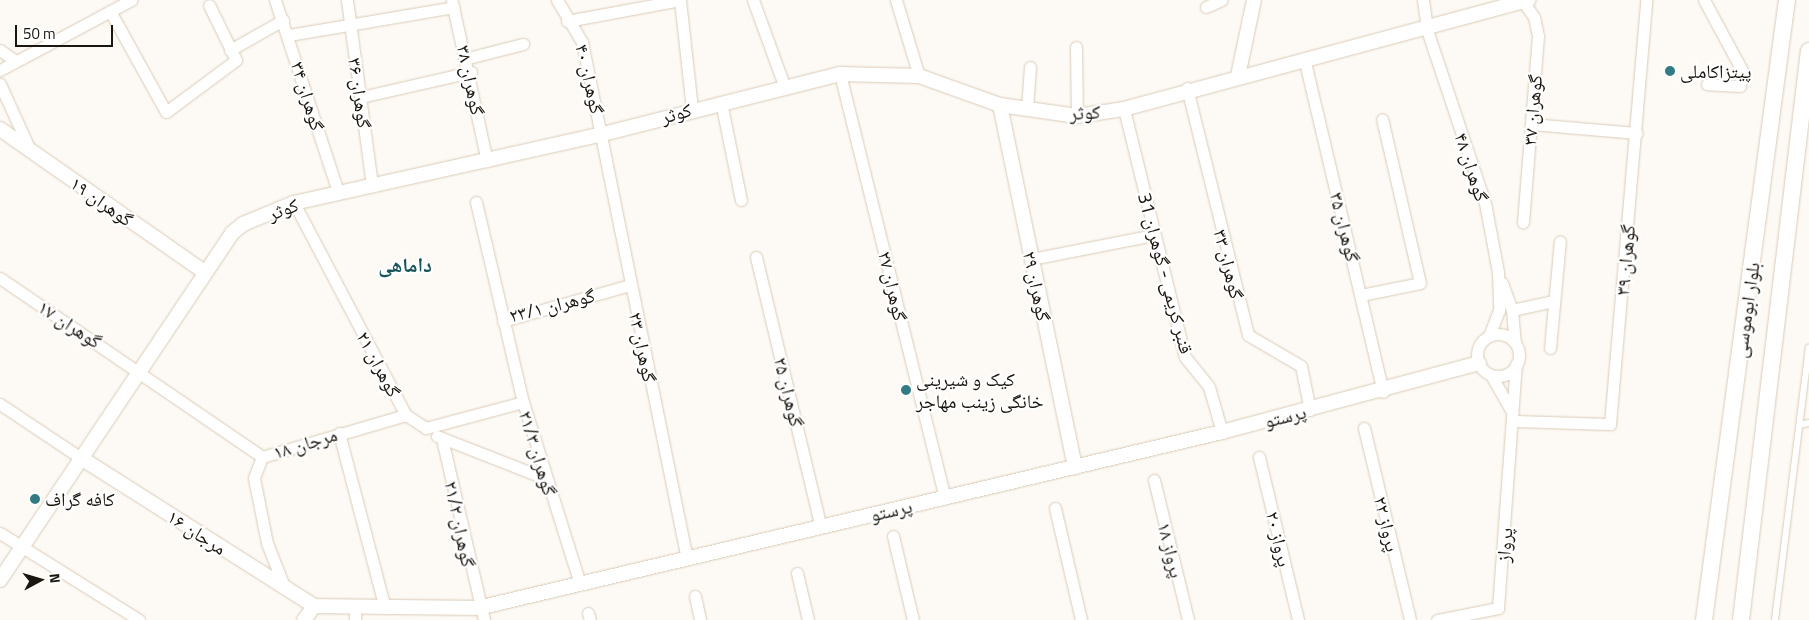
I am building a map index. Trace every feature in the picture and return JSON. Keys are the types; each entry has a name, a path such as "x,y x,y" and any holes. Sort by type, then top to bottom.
{"main road":[{"name":"بلوار ابوموسی","path":"1704,620 1787,0"},
{"name":"بلوار ابوموسی","path":"1741,620 1809,51"}],"street":[{"name":"گوهران ۳۴","path":"275,0 289,35 338,192"},
{"name":"گوهران ۳۶","path":"347,0 372,186"},
{"name":"گوهران ۴۰","path":"557,0 582,42 603,134"},
{"path":"568,21 680,0 692,108"},
{"path":"753,0 785,88"},
{"path":"896,0 919,76"},
{"path":"1206,7 1222,0"},
{"path":"1238,76 1254,0"},
{"name":"گوهران ۴۸","path":"1423,0 1427,30 1485,203 1498,272 1499,310 1489,336"},
{"name":"گوهران ۳۹","path":"1514,421 1610,424 1637,133 1646,0"},
{"path":"1704,0 1743,72 1740,86 1707,84"},
{"path":"0,70 128,1"},
{"name":"کوثر","path":"0,580 204,272 236,228 294,203 603,134 692,108 840,74 919,76 1000,105 1077,116 1124,109 1187,88 1305,62 1427,30 1525,1"},
{"name":"گوهران ۳۷","path":"1524,222 1538,36 1534,17 1525,1"},
{"path":"289,35 350,25 453,4"},
{"name":"گوهران ۳۸","path":"453,4 468,58 487,161"},
{"path":"110,11 166,112 236,60 209,5"},
{"path":"230,50 283,20"},
{"path":"468,58 523,44"},
{"path":"1076,47 1077,116"},
{"path":"0,50 16,61"},
{"name":"گوهران ۳۵","path":"1305,62 1383,392"},
{"path":"1027,109 1030,67"},
{"path":"361,97 471,72"},
{"name":"گوهران ۲۷","path":"840,74 945,498"},
{"path":"0,84 31,151"},
{"name":"گوهران ۳۳","path":"1187,88 1248,335 1301,366 1310,410"},
{"path":"721,102 741,200"},
{"name":"گوهران ۲۹","path":"1000,105 1075,467"},
{"name":"قنبر کریمی - گوهران 31","path":"1124,109 1186,357 1209,387 1222,432"},
{"path":"1361,295 1420,283 1382,119"},
{"path":"1531,124 1637,133"},
{"name":"گوهران ۱۹","path":"0,129 204,272"},
{"name":"گوهران ۲۳","path":"603,134 630,285 687,559"},
{"name":"گوهران ۲۳/۱","path":"476,202 503,321 630,285"},
{"name":"گوهران ۲۱","path":"294,203 406,415 442,439 544,478"},
{"path":"1032,259 1154,235"},
{"path":"1550,348 1560,241"},
{"name":"گوهران ۲۵","path":"756,257 821,527"},
{"path":"1491,375 1501,376 1516,365 1512,310 1498,272"},
{"name":"گوهران ۱۷","path":"0,278 140,370"},
{"path":"1512,310 1554,301"},
{"name":"گوهران ۲۱/۳","path":"503,321 544,478 580,584"},
{"path":"1514,421 1510,403 1491,375 1479,363 1477,353 1489,336 1503,335 1515,343"},
{"name":"پرستو","path":"314,606 355,613 385,608 481,614 580,584 1222,432 1383,392 1479,363"},
{"name":"پرواز","path":"1497,620 1514,421 1516,365"},
{"name":"مرجان ۱۸","path":"140,370 262,457 339,432 406,415"},
{"path":"426,428 523,402"},
{"path":"0,404 81,458"},
{"name":"پرواز ۲۲","path":"1364,428 1410,620"},
{"path":"339,432 385,608"},
{"name":"گوهران ۲۱/۲","path":"442,439 481,614"},
{"path":"262,457 254,478 268,543 285,589"},
{"name":"پرواز ۲۰","path":"1260,457 1298,620"},
{"name":"مرجان ۱۶","path":"81,458 314,606"},
{"name":"پرواز ۱۸","path":"1154,480 1188,620"},
{"path":"1056,508 1081,620"},
{"path":"0,532 139,620"},
{"path":"893,536 913,620"},
{"path":"797,573 808,620"},
{"path":"695,596 700,620"},
{"path":"304,620 314,606"},
{"path":"1437,620 1498,608"}],"lane":[{"path":"1775,620 1809,348"},
{"path":"1802,406 1809,405"},
{"path":"1800,425 1809,423"}],"place":[{"name":"پیتزاکاملی","path":"1670,71"},
{"name":"کیک و شیرینی خانگی زینب مهاجر","path":"906,390"},
{"name":"کافه گراف","path":"35,499"}],"district":[{"name":"داماهی","path":"405,264"}]}
